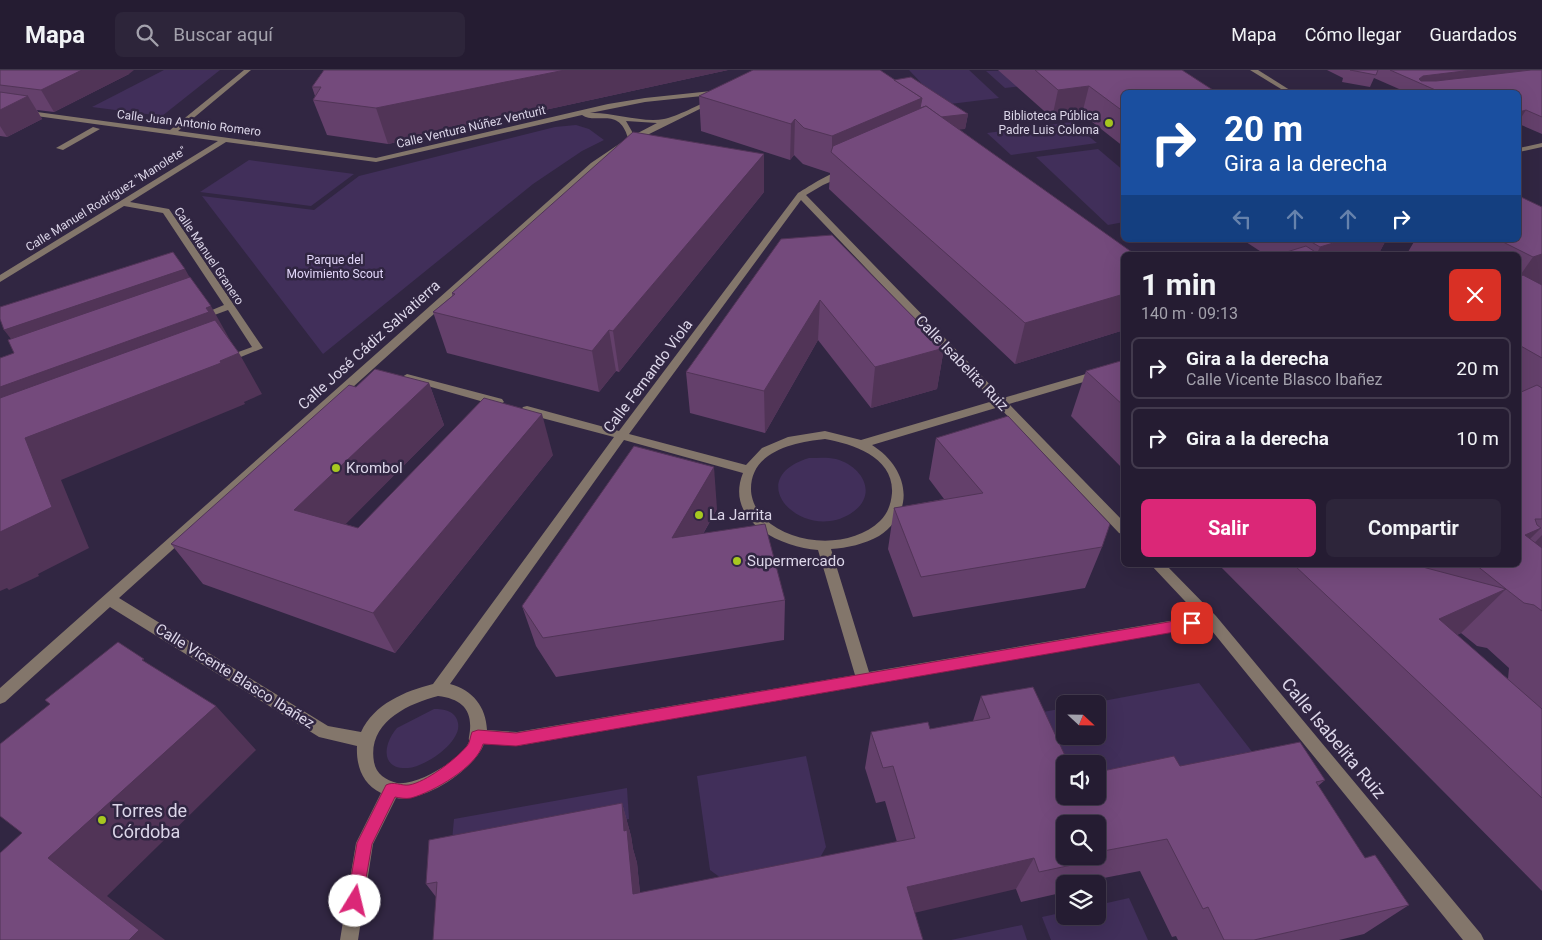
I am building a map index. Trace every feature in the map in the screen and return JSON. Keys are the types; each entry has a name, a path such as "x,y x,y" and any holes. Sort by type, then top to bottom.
{"street":[{"path":"171,133 248,70"},
{"path":"1253,70 1287,90"},
{"name":"Calle Ventura Núñez Venturit","path":"376,160 571,116 615,104 729,92"},
{"name":"Calle José Cádiz Salvatierra","path":"0,697 594,165 632,138 666,120 729,92"},
{"name":"Calle Juan Antonio Romero","path":"0,109 376,160"},
{"name":"Calle Ventura Núñez Venturit","path":"571,116 594,115 620,119 666,120"},
{"path":"620,119 630,128 632,138"},
{"path":"60,148 96,129"},
{"name":"Calle Manuel Rodríguez \"Manolete\"","path":"0,280 226,139"},
{"path":"1521,150 1542,145"},
{"name":"Calle Fernando Viola","path":"438,689 622,436 801,196 820,183 856,167"},
{"name":"Calle Isabelita Ruiz","path":"801,196 1121,527"},
{"name":"Calle Manuel Granero","path":"123,203 166,211 258,348 212,366"},
{"path":"183,323 229,306"},
{"path":"860,444 1121,367"},
{"path":"407,378 749,470"},
{"path":"825,435 849,439 860,444 870,448 886,462 897,478 899,496 893,514 879,529 858,541 823,546 806,545 781,537 761,524 749,506 744,488 749,470 761,455 779,443 801,436 825,435"},
{"path":"823,546 864,680"},
{"name":"Calle Isabelita Ruiz","path":"1160,567 1211,620 1475,940"},
{"name":"Calle Vicente Blasco Ibañez","path":"109,599 325,732 365,740"},
{"path":"478,737 516,739 1211,620"},
{"path":"438,689 456,692 469,701 477,714 478,737 474,748 458,765 429,784 408,792 391,790 376,782 367,771 363,756 365,740 373,724 384,714 422,692 438,689"},
{"path":"349,940 365,843 391,790"}],"green space":[{"path":"164,70 220,70 162,116 92,107"},
{"path":"909,70 969,70 999,98 942,105"},
{"path":"1068,70 1080,79 1005,88 986,71"},
{"path":"1071,122 1097,143 1011,155 987,133"},
{"name":"Parque del Movimiento Scout","path":"576,125 589,129 604,140 582,151 533,184 323,354 202,196 314,210 359,176 555,127"},
{"path":"1098,149 1121,168 1121,223 1108,225 1036,157"},
{"path":"249,160 354,174 311,206 200,192"},
{"path":"809,458 836,459 854,468 860,475 866,491 859,507 850,514 832,521 814,520 798,515 786,505 779,493 780,480 789,468"},
{"path":"1199,683 1253,753 1106,783 1106,755 1059,755 1032,714 1056,710 1056,745 1106,745 1106,700"},
{"path":"434,709 445,710 455,716 458,730 454,738 441,752 415,767 399,768 392,765 387,755 387,748 392,734 397,728"},
{"path":"806,756 826,847 817,863 725,881 710,870 697,776"},
{"path":"627,788 629,819 451,851 454,819"},
{"path":"1129,898 1148,940 1051,940 1042,917 1056,914 1056,925 1106,925 1106,903"},
{"path":"1022,925 1027,940 951,940"}],"building":[{"path":"0,70 82,70 41,90 0,85"},
{"path":"324,70 565,70 376,108 313,100 321,87 312,87"},
{"path":"753,70 880,70 922,98 832,136 804,128 795,119 791,124 699,96"},
{"path":"1035,70 1182,70 1213,90 1121,90 1121,110 1089,86 1058,90"},
{"path":"1350,70 1378,70 1376,75"},
{"path":"1390,70 1472,70 1423,76 1419,79 1421,81 1436,81 1542,70 1542,117 1526,110 1521,111 1521,90 1435,90"},
{"path":"911,77 968,114 941,117 926,106 920,108 922,98 894,80"},
{"path":"0,92 28,96 0,110"},
{"path":"926,106 1132,252 1121,252 1121,295 1025,323 831,152 833,146"},
{"path":"633,132 764,154 613,331 609,330 592,351 433,312 455,294 452,293"},
{"path":"1521,197 1542,207 1542,254 1533,257 1503,242 1521,242"},
{"path":"832,235 944,348 875,367 820,300 764,391 686,372 781,239"},
{"path":"1311,242 1336,242 1320,247"},
{"path":"1306,246 1315,252 1287,252"},
{"path":"173,252 185,269 4,330 0,319 0,307"},
{"path":"1523,275 1542,285 1542,358 1521,346 1521,276"},
{"path":"190,277 211,306 206,308 209,312 0,387 0,358 14,353 8,340"},
{"path":"215,320 239,353 220,361 221,363 25,438 52,507 0,532 0,398"},
{"path":"1121,361 1121,403 1086,371"},
{"path":"375,369 429,383 294,510 358,528 484,398 542,414 373,613 171,544 349,385 356,387"},
{"path":"1537,385 1542,388 1542,519 1535,519 1537,525 1541,528 1525,535 1542,548 1542,611 1534,605 1524,603 1479,567 1521,567 1521,392"},
{"path":"1008,416 1110,524 1102,547 921,577 894,508 983,493 936,438"},
{"path":"634,446 714,467 672,538 765,524 785,600 543,638 522,606"},
{"path":"1296,567 1423,567 1506,589 1439,619 1542,709 1542,798"},
{"path":"118,642 144,659 142,660 216,706 48,858 139,930 129,940 0,940 0,853 22,833 0,816 0,744 50,704 45,700"},
{"path":"1033,687 1056,736 1056,745 1060,745 1065,755 1056,755 1056,805 1106,805 1106,770 1174,756 1180,766 1300,742 1325,780 1316,782 1365,858 1375,855 1409,905 1254,940 1224,940 1208,907 1203,909 1167,839 1106,850 1106,815 1056,815 1056,865 1072,865 1039,872 1034,858 907,887 923,940 433,940 437,882 426,884 429,840 622,803 624,831 627,830 633,894 915,838 893,766 883,768 871,732 928,722 930,729 990,718 981,696"}],"place":[{"name":"Biblioteca Pública Padre Luis Coloma","path":"1109,123"},
{"name":"Krombol","path":"336,468"},
{"name":"La Jarrita","path":"699,515"},
{"name":"Supermercado","path":"737,561"},
{"name":"Torres de Córdoba","path":"102,820"}],"route":[{"path":"355,901 365,843 391,790 408,792 429,784 458,765 474,748 478,737 516,739 1192,623"}]}
